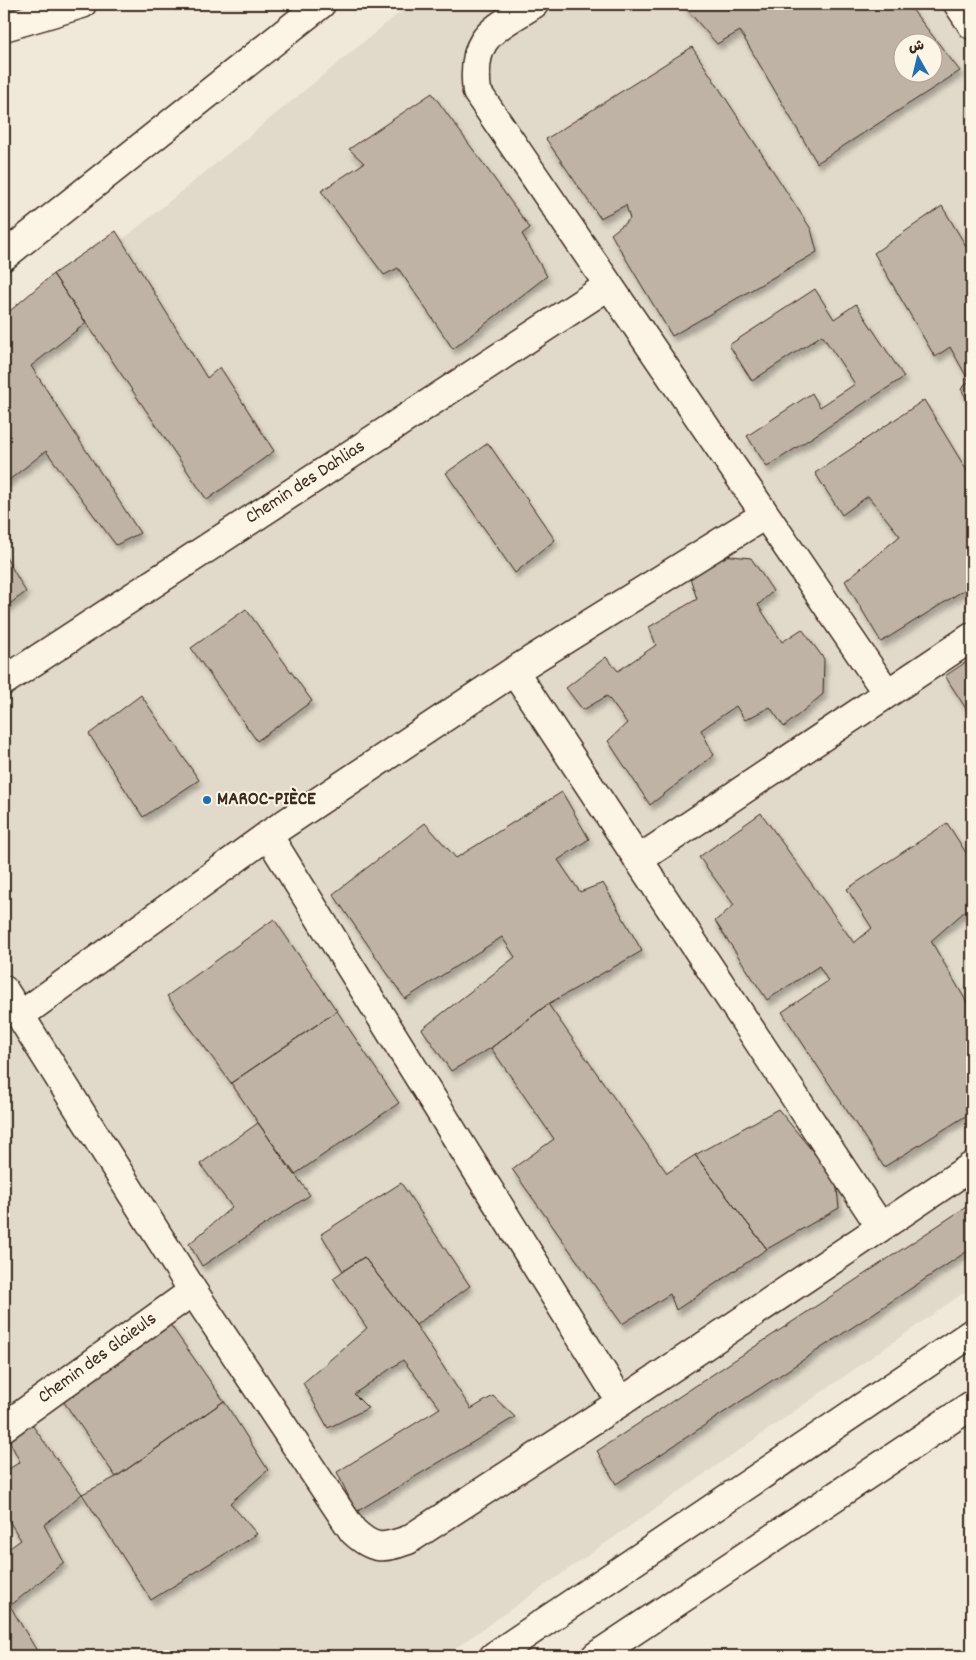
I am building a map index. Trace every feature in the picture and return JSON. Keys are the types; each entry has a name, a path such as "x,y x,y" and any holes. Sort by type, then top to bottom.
{"main road":[{"path":"4,27 82,4"},
{"path":"4,256 294,14 322,4"},
{"path":"534,4 492,31 476,54 477,92 763,516 886,694"},
{"path":"958,4 972,25"},
{"name":"Chemin des Dahlias","path":"4,681 608,286"},
{"path":"21,1015 268,835 514,671 763,516"},
{"path":"638,860 972,637"},
{"path":"514,671 880,1226"},
{"path":"268,835 621,1402"},
{"path":"4,990 193,1291 353,1531 366,1543 377,1547 391,1546 408,1540 621,1402 880,1226 972,1166"},
{"name":"Chemin des Glaïeuls","path":"4,1427 193,1291"},
{"path":"494,1656 972,1334"},
{"path":"596,1656 972,1405"}],"shaded area":[{"path":"410,4 972,4 972,1287 444,1656 4,1656 4,337"}],"building":[{"path":"682,4 908,4 930,32 894,32 894,82 943,82 817,163 740,31 717,44"},
{"path":"692,47 811,229 817,252 672,336 611,234 630,219 626,205 600,218 546,139"},
{"path":"944,50 960,71 944,81"},
{"path":"432,93 530,228 522,234 547,276 453,349 398,268 384,275 321,191 364,163 349,149"},
{"path":"942,206 972,256 972,408 961,389 969,381 950,347 935,357 874,253"},
{"path":"116,231 207,378 220,367 274,451 207,500 53,274"},
{"path":"53,274 86,323 31,366 140,533 116,545 46,451 4,484 4,316"},
{"path":"815,289 834,319 856,304 904,377 767,467 747,436 812,393 820,407 855,384 822,335 752,381 729,345"},
{"path":"924,400 972,479 972,585 881,642 845,581 900,536 868,496 842,515 815,473"},
{"path":"488,443 555,540 515,573 446,473"},
{"path":"4,554 26,592 4,608"},
{"path":"723,555 751,558 773,591 758,605 782,642 802,629 824,659 823,694 784,727 770,707 745,720 736,706 701,730 714,755 650,805 608,741 627,723 607,696 583,710 566,688 606,657 618,671 656,645 649,627 697,599 690,578"},
{"path":"246,609 312,701 257,741 191,648"},
{"path":"972,658 972,718 945,676"},
{"path":"141,695 199,780 143,817 89,734"},
{"path":"562,792 589,839 558,860 580,892 603,883 642,951 548,1004 491,1048 451,1071 422,1029 515,957 502,937 405,999 333,894 425,823 456,858"},
{"path":"761,813 854,943 872,928 847,889 947,823 972,862 972,905 931,941 972,1011 972,1112 884,1167 782,1012 828,981 819,966 767,1000 715,921 734,905 699,857"},
{"path":"274,919 337,1011 231,1083 167,996"},
{"path":"548,1004 667,1173 695,1155 767,1249 676,1310 670,1294 622,1324 512,1169 554,1139 491,1048"},
{"path":"337,1011 399,1103 294,1175 231,1083"},
{"path":"778,1109 836,1180 839,1208 767,1249 695,1155"},
{"path":"258,1123 310,1195 202,1266 189,1244 232,1207 200,1164"},
{"path":"401,1183 470,1286 416,1325 364,1257 343,1271 321,1234"},
{"path":"972,1203 972,1248 616,1484 597,1451"},
{"path":"364,1257 416,1325 471,1409 493,1396 515,1417 356,1512 337,1472 440,1408 403,1360 354,1394 368,1408 328,1428 303,1383 367,1328 333,1278"},
{"path":"167,1320 224,1401 116,1477 59,1395"},
{"path":"224,1401 268,1470 230,1503 257,1534 151,1600 82,1494 116,1477"},
{"path":"27,1418 82,1494 44,1525 64,1562 10,1606 40,1656 4,1656 4,1552 21,1540 4,1513 4,1472 20,1462 6,1434"}],"place":[{"name":"MAROC-PIÈCE","path":"207,800"}]}
